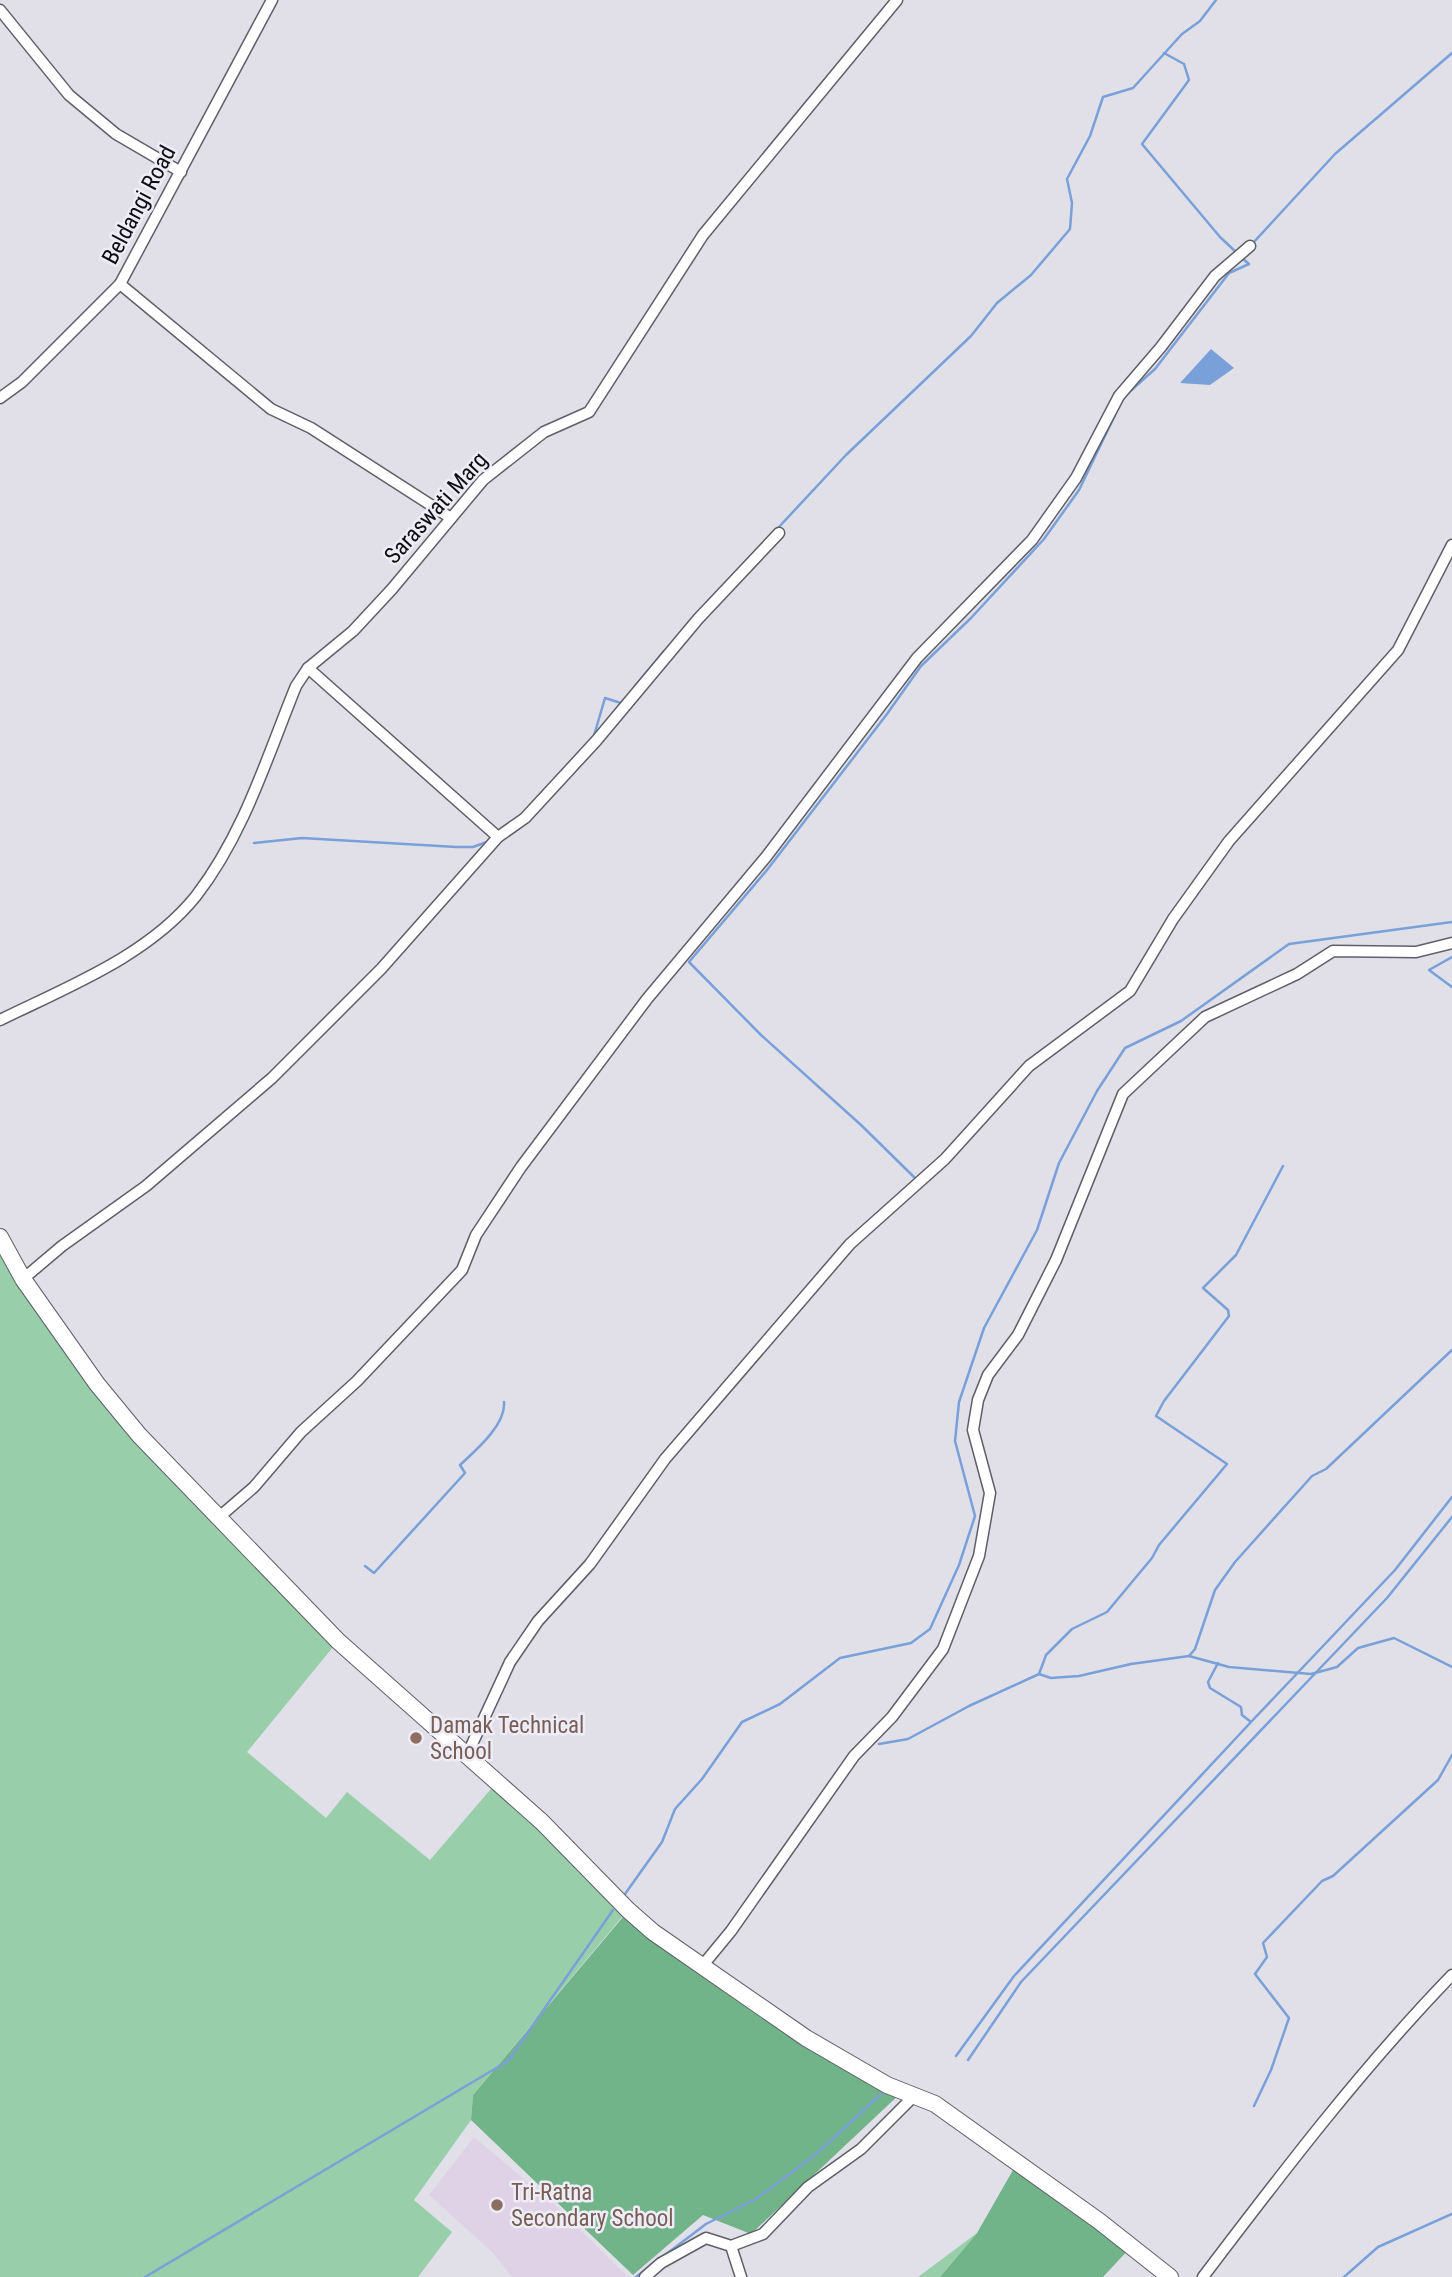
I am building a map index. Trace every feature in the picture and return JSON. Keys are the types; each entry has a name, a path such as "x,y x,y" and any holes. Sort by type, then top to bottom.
{"street":[{"name":"Beldangi Road","path":"0,398 22,382 120,284 272,0"},
{"name":"Saraswati Marg","path":"0,1020 128,953 155,935 195,898 239,826 296,686 308,668 353,631 483,480 520,448 544,432 589,412 703,234 897,0"},
{"path":"0,10 69,95 116,134 181,172"},
{"path":"218,1518 254,1487 301,1432 357,1381 462,1270 476,1235 521,1167 654,991 766,857 917,658 1032,540 1076,478 1119,396 1161,347 1215,276 1250,246"},
{"path":"120,284 271,409 312,428 451,518"},
{"path":"23,1279 62,1246 146,1186 272,1078 381,969 498,837 525,818 579,760 671,650 779,533"},
{"path":"467,1755 510,1662 538,1621 590,1564 665,1459 850,1244 945,1159 1029,1066 1130,991 1173,919 1229,841 1398,650 1452,545"},
{"path":"308,668 498,837"},
{"path":"703,1965 731,1931 854,1756 892,1717 943,1649 979,1556 990,1493 973,1430 978,1400 988,1376 1018,1335 1056,1260 1123,1094 1205,1017 1297,974 1333,951 1416,952 1452,943"},
{"path":"0,1237 23,1279 97,1384 139,1435 347,1650 581,1858 628,1910 653,1932 806,2038 887,2085 935,2104 1099,2221 1170,2277"},
{"path":"1203,2277 1306,2141 1402,2026 1452,1975"},
{"path":"645,2277 661,2263 706,2238 731,2246 763,2234 808,2187 861,2148 914,2096"},
{"path":"731,2246 741,2277"}],"shaded area":[{"name":"Tri-Ratna Secondary School","path":"474,2137 557,2207 628,2277 512,2277 493,2253 429,2195"}],"green space":[{"path":"0,1254 67,1354 338,1641 247,1752 326,1818 347,1792 430,1860 496,1783 627,1911 473,2095 471,2120 414,2200 452,2232 418,2277 0,2277"},
{"path":"628,1911 652,1933 903,2091 751,2234 703,2215 633,2275 471,2120 473,2095"},
{"path":"1017,2163 1131,2247 1103,2277 940,2277 977,2233"},
{"path":"977,2233 940,2277 918,2277"}],"water":[{"path":"1211,349 1234,368 1210,385 1180,383"}],"waterway":[{"path":"778,528 846,455 971,336 997,303 1031,275 1070,229 1072,203 1067,179 1090,136 1103,97 1133,88 1182,34 1200,21 1216,0"},
{"path":"1164,53 1184,64 1189,80 1142,144 1220,237 1237,253"},
{"path":"1252,244 1335,154 1452,53"},
{"path":"1127,394 1155,369 1229,273 1249,264 1242,258"},
{"path":"916,1179 861,1125 761,1035 689,962 767,870 921,666 971,618 1044,539 1079,490 1115,415"},
{"path":"635,686 664,651"},
{"path":"593,739 605,698 621,703"},
{"path":"512,833 526,823"},
{"path":"254,843 302,838 473,847 487,842"},
{"path":"625,1894 662,1842 675,1809 702,1779 742,1722 780,1704 840,1658 911,1643 930,1629 959,1565 975,1516 955,1441 959,1402 984,1328 1037,1230 1059,1163 1097,1091 1125,1048 1181,1021 1289,944 1452,922"},
{"path":"1452,957 1429,970 1452,987"},
{"path":"1039,1674 1046,1655 1072,1629 1107,1612 1227,1464 1156,1416 1164,1401 1229,1316 1228,1310 1203,1288 1236,1255 1283,1166"},
{"path":"1189,1656 1195,1649 1215,1590 1235,1562 1312,1476 1326,1469 1452,1350"},
{"path":"365,1566 374,1573 465,1473 460,1465 495,1428 500,1420 504,1402"},
{"path":"1251,1722 1395,1570 1452,1497"},
{"path":"968,2060 1021,1982 1387,1598 1452,1517"},
{"path":"879,1744 908,1739 969,1706 1039,1674 1051,1678 1079,1676 1131,1664 1189,1656 1229,1667 1311,1674 1337,1667 1358,1648 1394,1638 1452,1667"},
{"path":"956,2056 1014,1976 1251,1722 1242,1715 1241,1707 1210,1688 1208,1682 1218,1663"},
{"path":"1254,2106 1271,2070 1289,2018 1255,1974 1267,1957 1263,1943 1322,1881 1333,1876 1438,1780 1452,1755"},
{"path":"145,2277 508,2061 613,1910"},
{"path":"636,2277 706,2224 756,2199 816,2154 881,2094"},
{"path":"1344,2277 1378,2247 1452,2214"}],"place":[{"name":"Damak Technical School","path":"416,1738"},
{"name":"Tri-Ratna Secondary School","path":"497,2205"}]}
